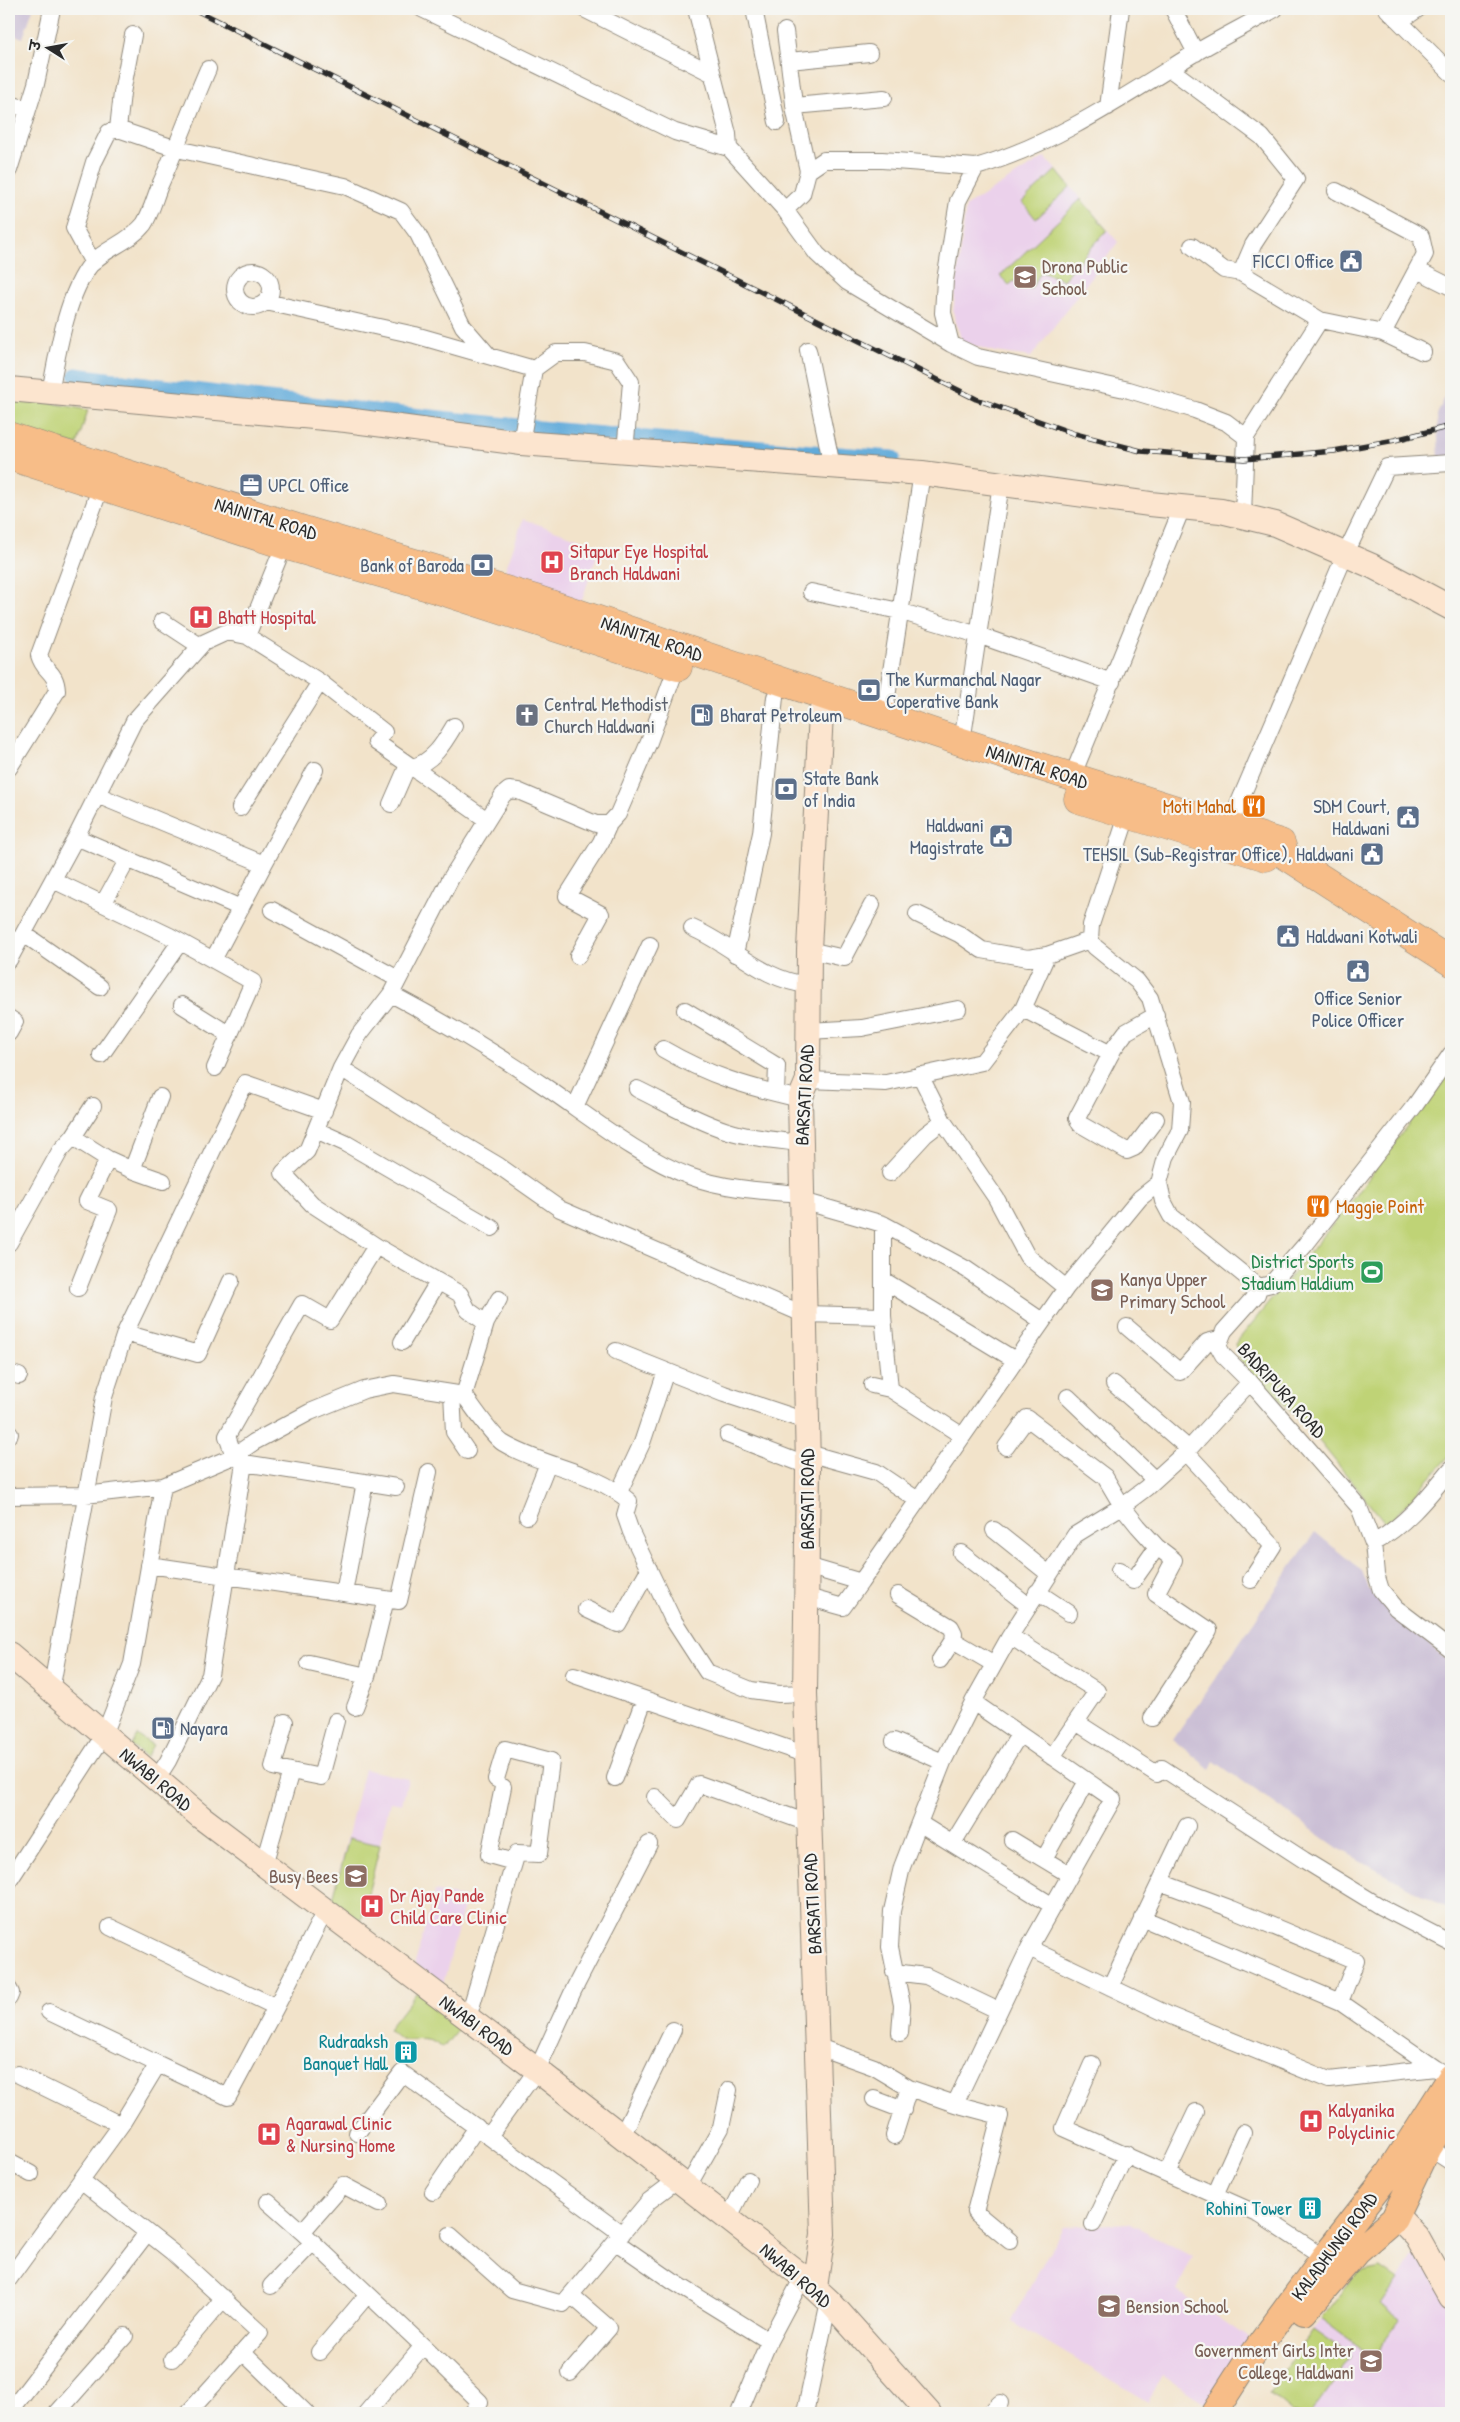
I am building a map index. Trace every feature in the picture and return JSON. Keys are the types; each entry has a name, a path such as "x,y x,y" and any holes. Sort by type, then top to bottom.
{"highway":[{"name":"NAINITAL ROAD","path":"9,436 319,545 435,589 821,712 960,751 1072,778 1131,806 1229,826 1281,843 1286,855 1451,962"},
{"name":"NAINITAL ROAD","path":"9,456 284,545 319,545 539,600 884,716 960,751 1131,806 1276,860 1286,855"}],"main road":[{"name":"KALADHUNGI ROAD","path":"1232,2413 1309,2306 1357,2251 1389,2223 1398,2181 1446,2074"},
{"name":"KALADHUNGI ROAD","path":"1214,2413 1243,2368 1359,2212 1398,2181 1428,2148 1451,2112"},
{"path":"1359,2212 1368,2224 1389,2223"}],"street":[{"path":"9,170 36,84 52,9"},
{"path":"422,9 675,132 729,148 785,210 817,254 847,282 951,344 978,357 1129,390 1195,410 1226,422 1246,437"},
{"path":"584,9 711,73"},
{"path":"696,9 728,134 729,148"},
{"path":"754,9 777,122"},
{"path":"1108,107 1121,9"},
{"path":"1173,9 1196,53"},
{"path":"808,171 824,160 882,160 976,167 1007,158 1108,107 1196,53 1274,9"},
{"path":"1387,9 1451,73"},
{"path":"1400,21 1418,9"},
{"path":"785,31 794,106 808,171 802,194 785,210"},
{"path":"118,129 122,93 133,35"},
{"path":"789,61 869,53"},
{"path":"50,393 60,338 77,290 93,263 128,239 144,223 177,149 189,113 208,69"},
{"path":"1170,69 1262,136 1296,179 1253,245 1241,274"},
{"path":"794,106 884,98"},
{"path":"9,104 28,109"},
{"path":"93,263 74,228 94,162 109,132 118,129 177,149 345,186 401,211 418,234 463,326 489,356"},
{"path":"951,344 943,313 945,280 958,201 976,167"},
{"path":"1336,191 1421,236 1425,254 1383,333"},
{"path":"1192,246 1224,270 1241,274 1320,320 1383,333 1423,352"},
{"path":"1416,270 1451,287"},
{"path":"266,302 406,333 534,369"},
{"path":"1242,515 1246,437 1320,320"},
{"path":"808,350 832,466"},
{"path":"523,432 534,369 556,353 585,353 616,361 631,382 627,440"},
{"path":"9,389 346,420 627,440 832,466 922,473 1242,515 1275,524 1372,566 1451,608"},
{"path":"1229,826 1345,555 1387,467 1451,463"},
{"path":"884,716 922,473"},
{"path":"960,751 1001,484"},
{"path":"9,768 57,692 56,679 42,663 39,656 101,486"},
{"path":"1072,778 1182,508"},
{"path":"247,636 284,545"},
{"path":"811,592 899,611 978,635 1112,682"},
{"path":"162,621 200,646"},
{"path":"9,960 76,837 134,721 200,646 227,632 247,636 320,682 384,732 376,742 487,820"},
{"path":"578,956 601,914 567,896 601,842 609,824 618,814 677,666"},
{"path":"240,808 320,682"},
{"path":"735,954 761,833 775,697"},
{"name":"BARSATI ROAD","path":"816,2288 823,2234 805,1694 808,1460 800,1143 808,1031 809,950 821,712"},
{"path":"410,766 423,765 443,745 454,726"},
{"path":"391,804 410,766"},
{"path":"212,960 315,770"},
{"path":"486,1323 468,1310 460,1294 376,1246 312,1204 283,1174 307,1151 341,1068 359,1035 395,987 451,878 504,794 509,790 518,791 596,824 609,824"},
{"path":"97,796 264,864"},
{"path":"1131,806 1090,925 1090,940 1095,947 1137,981 1150,998 1182,1102 1180,1130 1166,1157 1159,1183 1163,1201 1171,1216 1260,1286 1271,1284 1305,1245 1416,1104 1451,1054"},
{"path":"76,837 241,908"},
{"path":"104,904 128,858"},
{"path":"53,880 180,942 253,982 215,1068"},
{"path":"809,950 844,958 872,905"},
{"path":"272,910 504,1058 641,1151 689,1176 802,1200 883,1224 966,1269 1042,1320"},
{"path":"917,914 959,934 982,950 1028,958 1047,955 1090,940"},
{"path":"692,928 711,936 735,954 777,978 808,985"},
{"path":"24,934 100,987"},
{"path":"101,1055 180,942"},
{"path":"575,1107 650,945"},
{"path":"663,1049 694,1067 717,1076 776,1093 886,1082 982,1062 1022,1009 1047,955"},
{"path":"182,1005 230,1035"},
{"path":"808,1031 862,1028 958,1009"},
{"path":"1022,1009 1111,1054"},
{"path":"685,1010 777,1066 776,1093"},
{"path":"1156,1015 1126,1032 1111,1054 1077,1118 1078,1122 1127,1150 1130,1150 1156,1119"},
{"path":"9,1018 15,1022 9,1033"},
{"path":"341,1068 425,1122 499,1166 560,1209 803,1314 883,1316"},
{"path":"920,1075 944,1121 996,1198 1027,1256 1066,1288"},
{"path":"51,1691 104,1397 125,1333 244,1083 324,1111"},
{"path":"638,1089 696,1119 725,1130 752,1137 800,1143"},
{"path":"132,1170 160,1098"},
{"path":"9,1242 60,1151 73,1136 93,1106"},
{"path":"890,1173 919,1140 944,1121"},
{"path":"316,1130 347,1144 492,1228"},
{"path":"73,1136 108,1159 163,1181"},
{"path":"78,1288 109,1210 87,1201 108,1159"},
{"path":"807,1597 843,1607 916,1499 1042,1320 1140,1198 1159,1183"},
{"path":"883,1224 883,1316 890,1389"},
{"path":"156,1780 168,1761 210,1675 226,1576 239,1460 227,1436 302,1304 330,1320 376,1246"},
{"path":"883,1280 1014,1360"},
{"path":"125,1333 198,1354 231,1281"},
{"path":"402,1342 438,1282"},
{"name":"BADRIPURA ROAD","path":"1260,1286 1257,1294 1224,1331 1219,1339 1218,1346 1223,1355 1250,1382 1359,1507 1373,1543 1376,1574 1380,1590 1396,1608 1451,1650"},
{"path":"466,1451 454,1432 458,1394 486,1323 499,1299"},
{"path":"1127,1327 1180,1372 1207,1342 1219,1339"},
{"path":"616,1351 770,1411 806,1421"},
{"path":"619,1492 642,1443 666,1371"},
{"path":"900,2033 902,2005 890,1947 892,1911 902,1867 918,1823 943,1762 972,1702 1010,1636 1075,1536 1122,1506 1155,1480 1187,1451 1250,1382"},
{"path":"239,1460 254,1442 310,1412 364,1390 394,1384 458,1394 501,1443 548,1463 592,1478 619,1492 629,1501 625,1515 649,1569 672,1618 707,1672 751,1690 779,1694 805,1694"},
{"path":"1114,1384 1187,1451 1273,1546 1251,1580"},
{"path":"872,1385 890,1389 961,1435"},
{"path":"1068,1397 1155,1480"},
{"path":"1006,1447 1027,1418 1105,1477 1122,1506 1157,1547 1174,1560 1156,1594 1209,1630 1152,1718"},
{"path":"728,1435 808,1460 876,1472 916,1499"},
{"path":"9,1496 85,1495 163,1486 239,1460 396,1487"},
{"path":"527,1516 548,1463"},
{"path":"1373,1543 1391,1534 1427,1498 1451,1470"},
{"path":"149,1565 399,1601 429,1472"},
{"path":"344,1593 365,1482"},
{"path":"9,1881 104,1735 132,1664 163,1486"},
{"path":"994,1530 1049,1574"},
{"path":"1119,1570 1133,1581 1157,1547"},
{"path":"961,1553 1033,1599 1068,1614"},
{"path":"808,1566 861,1582"},
{"path":"586,1609 618,1624 649,1569"},
{"path":"898,1595 951,1627 954,1633 953,1640 940,1660"},
{"path":"355,1707 368,1676 386,1599"},
{"path":"1010,1636 1097,1692 1052,1757"},
{"path":"953,1640 994,1664"},
{"name":"NWABI ROAD","path":"11,1662 51,1691 156,1780 264,1865 326,1909 537,2070 816,2288 929,2413"},
{"path":"309,1662 368,1676"},
{"path":"574,1675 807,1754"},
{"path":"615,1778 644,1700"},
{"path":"955,2104 1029,1948 1113,1799 972,1702"},
{"path":"285,1722 273,1767 321,1777 336,1720"},
{"path":"1076,1722 1157,1774 1162,1768 1380,1907 1451,1943"},
{"path":"953,1843 1019,1735"},
{"path":"894,1741 943,1762"},
{"path":"468,2018 517,1852 539,1854 550,1761 504,1749 488,1855 514,1862"},
{"path":"264,1865 291,1771"},
{"path":"1044,1859 1087,1781"},
{"path":"656,1798 678,1820 699,1784 808,1824"},
{"path":"918,1823 1053,1906"},
{"path":"1110,1987 1187,1826"},
{"path":"1012,1840 1070,1875"},
{"path":"433,2192 483,2131 537,2070 574,1989 649,1844"},
{"path":"1160,1882 1232,1909 1356,1961 1340,2002"},
{"path":"49,2012 228,2097 326,1909"},
{"path":"1142,1918 1340,2002 1446,2074"},
{"path":"110,1928 276,2007"},
{"path":"1029,1948 1170,2016 1329,2080 1446,2074"},
{"path":"894,1972 926,1976 999,2011"},
{"path":"9,1989 12,1993 9,1998"},
{"path":"622,2136 673,2030"},
{"path":"816,2046 874,2067 909,2088 955,2104 1000,2116 975,2212 1010,2241"},
{"path":"9,2279 121,2125 158,2064"},
{"path":"1092,2064 1064,2128 1260,2215 1324,2257"},
{"path":"358,2134 402,2073 483,2131 672,2281 769,2341"},
{"path":"17,2074 121,2125"},
{"path":"894,2136 909,2088"},
{"path":"450,2236 512,2290 563,2304 649,2201 682,2184 721,2128 729,2090"},
{"path":"874,2099 903,2110"},
{"path":"1167,2173 1196,2112"},
{"path":"1215,2195 1243,2133"},
{"path":"1428,2148 1451,2162"},
{"path":"1093,2224 1126,2154"},
{"path":"9,2162 31,2174"},
{"path":"728,2219 748,2180"},
{"path":"82,2181 224,2298 260,2333 188,2413"},
{"path":"271,2286 343,2185 379,2204"},
{"path":"268,2202 424,2346 480,2402 472,2413"},
{"path":"1389,2223 1416,2237 1451,2298"},
{"path":"9,2413 147,2233"},
{"path":"739,2413 769,2341 816,2288"},
{"path":"805,2413 816,2288"},
{"path":"319,2352 368,2294"},
{"path":"570,2373 609,2328 571,2295"},
{"path":"172,2359 224,2298"},
{"path":"62,2412 125,2336"},
{"path":"366,2413 424,2346"},
{"path":"244,2352 306,2413"}],"shaded area":[{"path":"9,9 33,9 23,38 9,33"},
{"name":"Drona Public School","path":"1045,157 1118,242 1031,357 996,352 962,342 953,312 966,206"},
{"path":"1451,383 1451,460 1439,461 1437,415"},
{"name":"Sitapur Eye Hospital Branch Haldwani","path":"523,519 600,546 581,603 503,577"},
{"path":"1315,1532 1362,1571 1369,1589 1451,1664 1451,1911 1338,1848 1214,1761 1210,1769 1173,1740"},
{"name":"Busy Bees","path":"364,1769 408,1779 402,1804 390,1802 360,1926 331,1906"},
{"path":"435,1891 466,1898 442,1988 414,1967"},
{"name":"Bension School","path":"1129,2223 1193,2256 1177,2291 1250,2339 1210,2406 1163,2376 1148,2402 1011,2321 1063,2227"},
{"name":"Government Girls Inter College, Haldwani","path":"1417,2250 1451,2311 1451,2413 1293,2413 1269,2393 1321,2318 1357,2273 1381,2268 1398,2280"}],"green space":[{"path":"1056,170 1070,187 1036,219 1022,202"},
{"path":"1081,199 1107,230 1063,280 1041,272 1031,289 1014,281 1009,285 1000,276"},
{"path":"26,398 88,410 77,445 9,426 9,406"},
{"name":"District Sports Stadium Haldium","path":"1451,1066 1451,1455 1387,1525 1311,1431 1241,1362 1235,1344 1352,1201"},
{"path":"137,1735 153,1745 146,1757 131,1746"},
{"path":"349,1838 380,1845 360,1926 331,1906"},
{"path":"417,1992 462,2024 443,2048 427,2040 401,2040 388,2029"},
{"path":"1381,2268 1398,2280 1381,2305 1401,2319 1373,2357 1321,2318 1357,2273"},
{"path":"1314,2329 1352,2356 1311,2413 1293,2413 1269,2393"}],"waterway":[{"path":"76,375 382,412 688,442 893,458"}],"railway":[{"path":"194,9 976,399 1075,434 1141,451 1244,459 1334,451 1395,440 1451,426"}],"place":[{"name":"FICCI Office","path":"1351,261"},
{"name":"Drona Public School","path":"1025,277"},
{"name":"UPCL Office","path":"251,485"},
{"name":"Sitapur Eye Hospital Branch Haldwani","path":"552,562"},
{"name":"Bank of Baroda","path":"482,565"},
{"name":"Bhatt Hospital","path":"201,617"},
{"name":"The Kurmanchal Nagar Coperative Bank","path":"869,690"},
{"name":"Central Methodist Church Haldwani","path":"527,715"},
{"name":"Bharat Petroleum","path":"702,715"},
{"name":"State Bank of India","path":"786,789"},
{"name":"Moti Mahal","path":"1254,806"},
{"name":"SDM Court, Haldwani","path":"1408,817"},
{"name":"Haldwani Magistrate","path":"1001,836"},
{"name":"TEHSIL (Sub-Registrar Office), Haldwani","path":"1372,854"},
{"name":"Haldwani Kotwali","path":"1288,936"},
{"name":"Office Senior Police Officer","path":"1358,971"},
{"name":"Maggie Point","path":"1318,1206"},
{"name":"District Sports Stadium Haldium","path":"1372,1272"},
{"name":"Kanya Upper Primary School","path":"1102,1290"},
{"name":"Nayara","path":"163,1728"},
{"name":"Busy Bees","path":"356,1876"},
{"name":"Dr Ajay Pande Child Care Clinic","path":"372,1906"},
{"name":"Rudraaksh Banquet Hall","path":"406,2052"},
{"name":"Kalyanika Polyclinic","path":"1311,2121"},
{"name":"Agarawal Clinic & Nursing Home","path":"269,2134"},
{"name":"Rohini Tower","path":"1310,2208"},
{"name":"Bension School","path":"1109,2306"},
{"name":"Government Girls Inter College, Haldwani","path":"1371,2361"}]}
